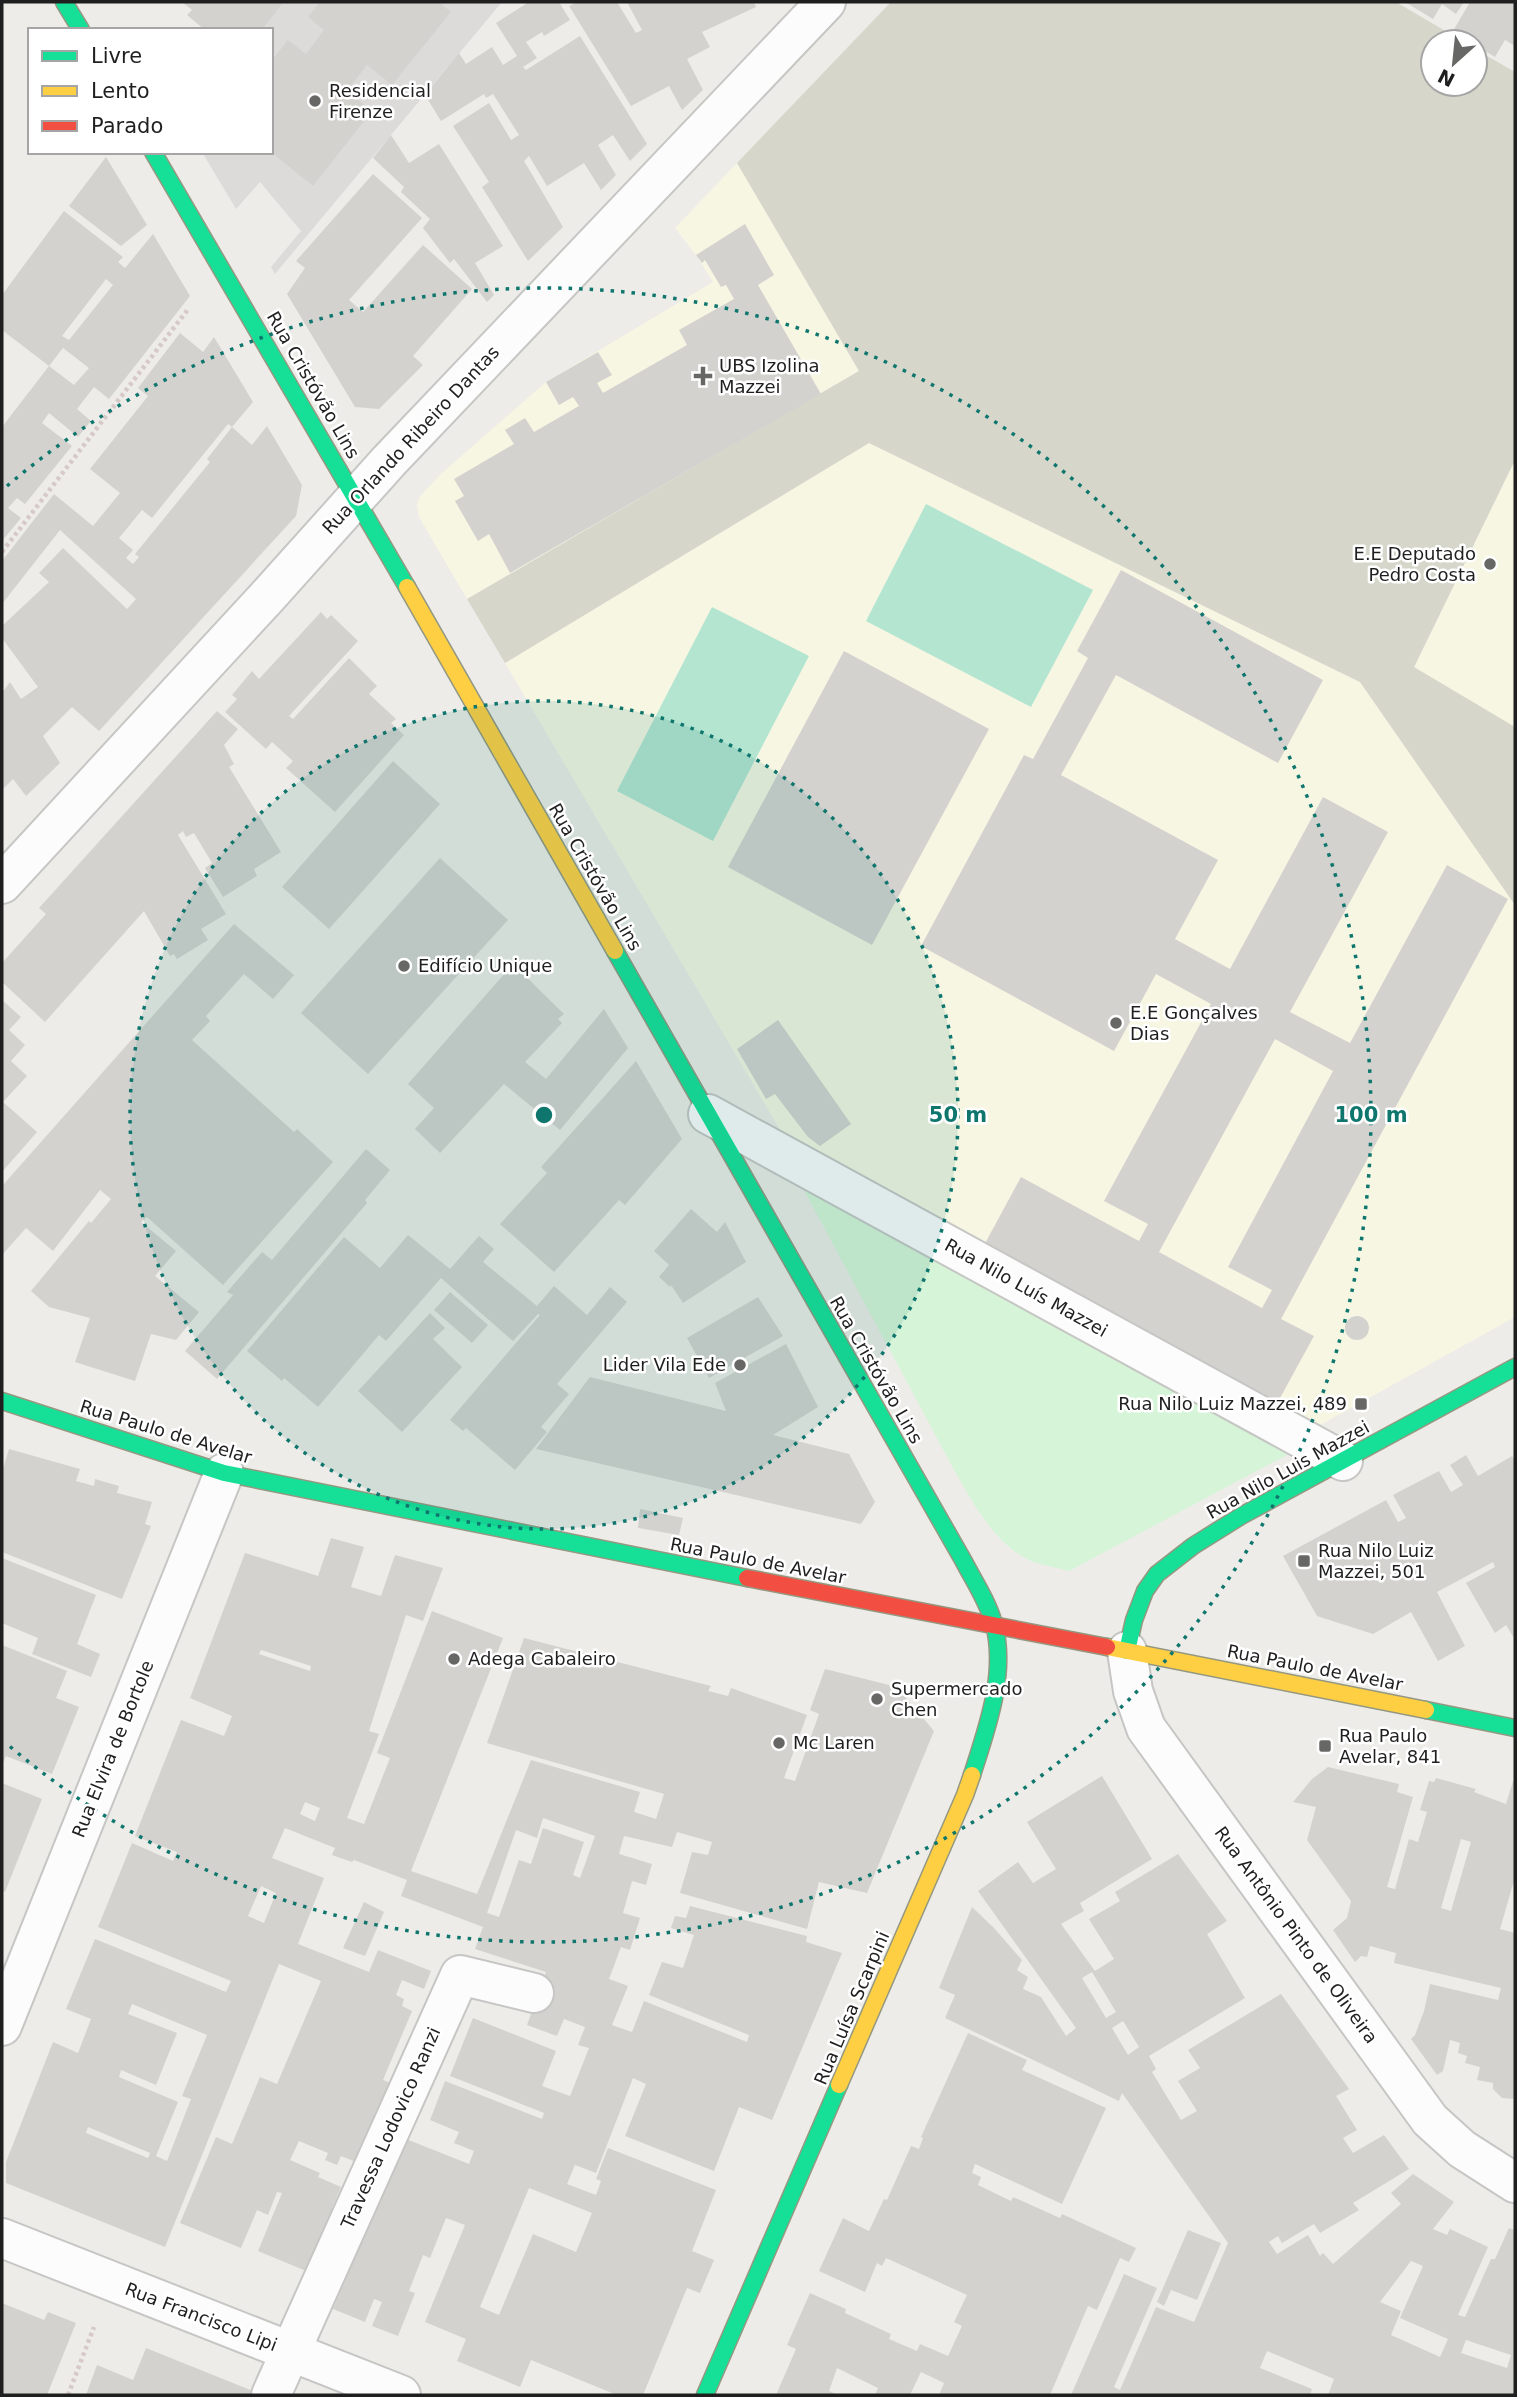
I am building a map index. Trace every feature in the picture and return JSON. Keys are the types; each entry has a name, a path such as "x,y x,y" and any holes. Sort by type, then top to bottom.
{"street":[{"path":"64,2 80,28"},
{"name":"Rua Orlando Ribeiro Dantas","path":"2,884 388,461 827,2"},
{"name":"Rua Cristóvão Lins","path":"154,154 356,498 963,1560 995,1626"},
{"name":"Rua Nilo Luís Mazzei","path":"708,1114 1343,1461"},
{"name":"Rua Nilo Luis Mazzei","path":"1127,1651 1134,1620 1145,1591 1157,1574 1193,1546 1241,1516 1515,1367"},
{"name":"Rua Paulo de Avelar","path":"2,1401 224,1473 1515,1728"},
{"name":"Rua Elvira de Bortole","path":"2,2026 224,1473"},
{"name":"Rua Luísa Scarpini","path":"705,2395 965,1795 992,1711 997,1679 995,1626"},
{"name":"Rua Antônio Pinto de Oliveira","path":"1127,1651 1133,1690 1146,1728 1430,2120 1462,2149 1515,2183"},
{"name":"Travessa Lodovico Ranzi","path":"290,2351 460,1975 534,1993"},
{"name":"Rua Francisco Lipi","path":"2,2238 401,2395"},
{"path":"271,2395 290,2351"}],"path":[{"path":"2,552 220,266"},
{"path":"68,2395 111,2282"}],"shaded area":[{"path":"284,2 502,2 275,274 271,267 301,231 260,182 236,209 203,154 273,154 273,28 264,28"},
{"path":"891,2 1396,2 1440,28 1419,28 1419,98 1489,98 1489,57 1515,72 1515,460 1414,667 1515,727 1515,905 1360,682 869,443 505,663 467,599 859,371 737,163"},
{"name":"UBS Izolina Mazzei","path":"737,163 859,371 467,599 419,517 417,505 420,496 442,473 546,382 713,282 675,228"},
{"name":"E.E Gonçalves Dias","path":"869,443 1360,682 1515,905 1515,1317 1313,1429 786,1140 505,663"},
{"name":"E.E Deputado Pedro Costa","path":"1515,460 1515,727 1414,668"}],"green space":[{"path":"926,504 1093,590 1031,707 866,621"},
{"path":"712,607 809,656 713,841 617,791"},
{"path":"797,1177 1298,1449 1069,1571 1036,1563 1022,1556 997,1536 969,1496"}],"building":[{"path":"182,2 284,2 264,28 203,28 187,15 192,10"},
{"name":"Residencial Firenze","path":"320,2 439,2 451,12 392,85 367,65 347,91 372,111 313,186 273,154 273,59 288,40 306,54 324,30 308,17"},
{"path":"529,2 559,2 570,20 544,36 542,32 526,42 537,58 523,67 526,70 580,36 647,144 630,161 613,135 598,145 616,175 601,190 584,163 547,186 529,156 524,161 563,227 528,261 482,187 489,182 453,126 489,103 511,140 519,135 493,94 486,98 484,94 441,121 425,95 459,53 466,64 492,47 503,65 517,56 496,23"},
{"path":"577,2 617,2 636,33 642,30 627,2 754,2 756,7 702,32 710,47 687,59 703,90 682,110 669,86 631,106 569,6"},
{"path":"1405,2 1464,2 1456,14 1442,4 1433,19"},
{"path":"1470,2 1515,2 1515,46 1505,40 1495,57 1489,53 1489,28 1455,28"},
{"path":"391,135 409,163 439,144 503,246 475,263 494,295 487,302 454,259 450,263 423,228 430,219 401,192 404,187 373,158"},
{"path":"106,157 147,225 121,246 69,206"},
{"path":"373,174 422,218 349,300 363,312 423,245 472,289 413,356 423,365 379,409 355,407 287,294 305,268 296,261"},
{"path":"64,211 123,257 118,262 125,268 153,234 190,296 109,399 94,387 77,409 91,421 78,437 49,413 42,423 72,446 25,504 17,498 8,508 21,518 2,541 2,427 49,366 2,330 2,295","holes":["106,279 113,285 69,340 62,336","63,348 89,368 74,385 49,366"]},
{"name":"UBS Izolina Mazzei","path":"745,224 774,275 758,285 821,394 510,573 489,534 478,541 455,501 464,496 454,479 514,444 505,430 525,418 534,432 579,406 573,397 559,405 546,382 598,352 612,375 597,383 603,393 687,345 679,330 734,299 726,285 721,287 705,260 702,263 696,255"},
{"path":"180,333 203,352 214,337 253,402 232,427 252,445 267,426 302,485 296,516 99,731 72,707 43,736 60,763 26,796 13,779 2,790 2,693 10,682 21,699 38,687 2,638 2,626 49,582 39,573 63,548 127,609 136,599 60,530 2,604 2,561 54,494 93,526 120,493 90,469 148,396 138,388","holes":["228,424 232,427 207,459 210,462 135,554 139,557 133,564 126,558 133,550 119,538 142,510 152,518"]},
{"path":"1121,570 1323,680 1278,763 1116,675 1061,775 1218,860 1175,939 1230,969 1323,797 1388,832 1290,1012 1350,1043 1447,865 1508,899 1281,1319 1314,1336 1274,1409 982,1249 1021,1177 1139,1241 1148,1224 1104,1201 1211,1004 1156,974 1114,1051 921,946 1024,755 1033,759 1088,658 1077,651","holes":["1275,1039 1333,1071 1228,1267 1272,1290 1262,1308 1159,1252"]},
{"path":"321,612 327,619 331,615 358,641 289,716 293,719 349,658 377,686 369,694 396,719 391,723 404,735 335,812 286,768 293,761 272,742 266,749 225,712 237,699 232,695 252,671 259,679"},
{"path":"844,651 989,729 872,945 728,867"},
{"path":"217,711 238,729 224,745 234,764 229,767 281,852 254,869 257,876 223,897 205,868 212,863 194,833 186,837 183,831 178,835 226,914 201,929 208,940 177,959 174,954 170,956 144,911 45,1022 2,982 2,963 46,914 39,908"},
{"path":"393,761 440,804 329,929 282,887"},
{"name":"Edifício Unique","path":"440,858 508,920 368,1074 301,1013"},
{"path":"234,924 294,975 273,999 244,974 206,1016 210,1021 192,1040 294,1132 297,1129 333,1162 223,1285 147,1217 141,1222 176,1251 155,1276 199,1312 176,1340 151,1334 135,1381 75,1362 90,1318 49,1307 31,1291 89,1221 91,1223 111,1199 100,1190 53,1251 26,1228 2,1255 2,1186"},
{"path":"517,968 564,1014 558,1019 562,1023 525,1062 546,1079 604,1009 628,1048 560,1130 504,1084 440,1153 415,1129 434,1108 408,1084 505,973 510,975"},
{"path":"2,1000 21,1017 9,1030 25,1045 11,1061 27,1076 3,1102 37,1132 2,1172"},
{"path":"778,1020 851,1124 820,1146 808,1137 775,1094 766,1099 737,1049"},
{"path":"636,1061 682,1139 625,1205 619,1200 554,1272 500,1224 547,1173 541,1167"},
{"path":"366,1149 390,1170 365,1200 367,1203 217,1379 185,1351 233,1295 227,1292 262,1252 272,1260"},
{"path":"691,1209 717,1232 725,1222 746,1262 683,1303 671,1285 670,1287 659,1277 669,1265 654,1251"},
{"path":"408,1235 450,1269 479,1236 494,1249 483,1262 537,1306 554,1286 587,1315 610,1287 627,1302 557,1384 569,1394 541,1427 547,1432 515,1470 466,1428 463,1431 450,1420 540,1315 538,1314 513,1341 441,1278 386,1341 379,1335 318,1407 247,1351 344,1237 380,1268"},
{"path":"450,1292 488,1325 472,1343 434,1310"},
{"path":"758,1297 783,1336 709,1378 687,1338"},
{"path":"430,1313 445,1328 433,1339 462,1367 402,1432 358,1391"},
{"path":"1357,1316 1368,1323 1369,1328 1362,1339 1357,1340 1346,1333 1345,1328 1352,1317"},
{"path":"786,1344 818,1407 773,1435 849,1454 875,1502 861,1524 536,1449 590,1377 726,1411 715,1383"},
{"path":"9,1449 80,1469 76,1481 94,1486 95,1479 119,1486 117,1493 152,1502 145,1524 151,1526 122,1599 2,1552 2,1472"},
{"path":"1466,1455 1478,1476 1512,1456 1515,1461 1515,1640 1506,1625 1495,1633 1466,1583 1495,1567 1493,1562 1437,1592 1465,1646 1438,1661 1411,1612 1373,1634 1317,1616 1283,1556 1386,1500 1398,1522 1406,1518 1393,1495 1439,1471 1451,1492 1463,1485 1450,1465"},
{"path":"640,1509 683,1518 679,1535 638,1528"},
{"path":"331,1538 364,1547 351,1587 381,1596 395,1555 443,1568 423,1621 406,1615 369,1731 379,1734 347,1818 364,1824 390,1758 377,1753 432,1611 503,1638 411,1871 477,1894 531,1760 640,1792 634,1812 656,1819 664,1794 487,1743 524,1638 711,1686 708,1691 728,1696 731,1688 807,1715 784,1778 795,1781 819,1714 810,1710 825,1669 897,1687 934,1731 867,1893 819,1882 807,1929 680,1893 692,1852 708,1855 712,1842 677,1832 672,1847 624,1836 619,1854 652,1864 646,1885 632,1881 623,1913 640,1918 630,1950 621,1947 609,1979 628,1986 612,2025 632,2032 644,2001 747,2042 749,2035 649,1995 662,1962 683,1968 694,1935 671,1928 675,1916 686,1918 690,1906 807,1936 806,1942 842,1953 772,2120 739,2107 714,2171 625,2136 646,2084 633,2078 596,2173 575,2165 567,2184 596,2195 601,2181 596,2179 608,2148 716,2190 692,2251 714,2260 700,2293 687,2288 643,2395 617,2395 531,2360 520,2387 457,2361 466,2339 425,2322 465,2225 446,2218 430,2258 423,2255 409,2291 415,2293 398,2336 372,2326 382,2302 374,2299 365,2322 333,2309 406,2139 469,2164 474,2151 454,2143 459,2132 430,2120 445,2081 542,2119 544,2113 450,2076 473,2018 556,2051 542,2086 570,2096 589,2048 578,2045 585,2027 564,2019 557,2036 527,2025 546,1972 475,1949 483,1927 401,1896 407,1880 354,1860 352,1862 332,1855 335,1848 285,1828 272,1858 324,1878 298,1944 369,1972 378,1950 431,1971 424,1989 402,1980 396,1995 404,1999 402,2006 412,2011 383,2080 393,2084 361,2164 341,2156 337,2165 325,2160 328,2153 299,2141 290,2160 320,2173 318,2177 341,2187 332,2208 337,2210 311,2273 258,2251 282,2193 277,2192 268,2215 257,2210 241,2248 180,2223 216,2137 232,2144 260,2077 277,2084 321,1981 279,1964 165,2247 6,2183 6,2162 53,2042 78,2053 91,2019 66,2009 95,1939 226,1992 231,1981 98,1927 132,1843 173,1861 177,1852 135,1836 181,1720 224,1736 232,1716 190,1698 245,1553 318,1576","holes":["261,1650 311,1666 310,1671 259,1654","305,1802 320,1808 315,1821 300,1814","543,1818 595,1836 580,1878 573,1875 584,1842 543,1828 531,1864 519,1860 499,1917 487,1913 516,1830 537,1838","261,1886 276,1893 264,1923 248,1916","132,2004 207,2035 182,2096 191,2099 167,2161 156,2156 178,2102 119,2077 121,2070 156,2085 177,2033 128,2014","88,2127 150,2153 148,2158 86,2133","529,2188 592,2213 576,2252 533,2234 499,2315 480,2307"]},
{"path":"2,1558 96,1595 77,1644 100,1654 91,1677 32,1654 38,1638 2,1623"},
{"path":"2,1645 67,1671 56,1698 79,1707 52,1774 6,1756 2,1765"},
{"path":"1328,1767 1399,1784 1397,1792 1413,1797 1387,1887 1395,1889 1409,1839 1418,1842 1427,1812 1420,1810 1429,1781 1434,1782 1436,1778 1476,1789 1474,1792 1506,1804 1513,1781 1515,1782 1515,1877 1500,1929 1515,1933 1515,2099 1502,2098 1493,2089 1493,2083 1477,2080 1480,2067 1465,2063 1467,2056 1458,2053 1460,2043 1450,2040 1443,2071 1437,2075 1411,2039 1424,2011 1430,1984 1498,2000 1501,1988 1394,1963 1396,1953 1370,1946 1367,1957 1361,1956 1355,1962 1333,1930 1347,1918 1351,1901 1307,1840 1316,1807 1293,1802 1312,1779","holes":["1461,1839 1471,1842 1451,1911 1441,1908"]},
{"path":"1102,1776 1152,1859 1080,1903 1084,1911 1061,1924 1095,1971 1114,1959 1089,1919 1120,1901 1115,1892 1178,1854 1227,1921 1207,1934 1245,1998 1149,2056 1156,2069 1152,2072 1181,2120 1197,2111 1178,2081 1200,2068 1188,2050 1281,1994 1349,2089 1336,2096 1357,2130 1343,2138 1353,2153 1384,2135 1409,2169 1353,2203 1359,2210 1320,2233 1314,2224 1282,2243 1278,2236 1269,2242 1277,2254 1308,2235 1320,2256 1323,2253 1333,2264 1401,2204 1391,2193 1413,2174 1454,2202 1433,2229 1447,2235 1450,2229 1488,2247 1458,2315 1465,2317 1491,2259 1495,2259 1509,2228 1515,2230 1515,2395 1328,2395 1334,2379 1267,2351 1260,2368 1312,2389 1310,2395 1071,2395 1124,2274 1157,2288 1114,2387 1120,2390 1156,2307 1194,2322 1228,2243 1122,2093 1119,2101 945,2018 955,1995 939,1988 972,1907 1022,1960 1017,1970 1028,1977 1023,1989 1041,1997 1066,2036 1076,2028 978,1891 1018,1862 1033,1883 1056,1869 1027,1822","holes":["1092,1972 1116,2012 1106,2018 1082,1978","1123,2021 1139,2047 1128,2055 1112,2028","1411,2261 1423,2266 1400,2318 1448,2339 1440,2357 1391,2335 1401,2311 1380,2302","1466,2340 1511,2355 1507,2368 1461,2353"]},
{"path":"2,1783 42,1799 5,1892 2,1891"},
{"path":"364,1902 384,1912 365,1956 343,1948"},
{"path":"968,2033 1027,2060 1022,2070 1106,2108 1062,2204 975,2164 972,2173 981,2177 978,2185 1011,2201 1013,2197 1060,2218 1062,2214 1136,2248 1129,2262 1120,2258 1097,2310 1088,2306 1050,2395 939,2395 944,2383 921,2372 910,2395 875,2395 878,2388 837,2368 829,2391 839,2395 776,2395 796,2349 787,2345 810,2293 891,2334 889,2339 917,2351 920,2344 948,2356 962,2326 954,2322 967,2295 886,2258 882,2266 877,2263 865,2292 819,2271 843,2218 869,2231 884,2199 887,2200 911,2146 919,2149 923,2138 921,2137"},
{"path":"1188,2230 1221,2243 1197,2300 1171,2290 1164,2306 1157,2302"},
{"path":"2,2303 44,2320 48,2312 76,2323 47,2395 2,2395"},
{"path":"146,2348 258,2393 86,2395 97,2365 133,2380"}],"traffic: fast":[{"path":"64,2 80,28"},
{"path":"154,154 407,587"},
{"path":"615,951 988,1608 997,1643 997,1681 989,1720 972,1775"},
{"path":"1127,1651 1134,1620 1145,1591 1157,1574 1193,1546 1241,1516 1515,1367"},
{"path":"2,1401 224,1473 747,1578"},
{"path":"1426,1710 1515,1728"},
{"path":"705,2395 839,2085"}],"traffic: slow":[{"path":"407,587 615,951"},
{"path":"1107,1647 1426,1710"},
{"path":"839,2085 972,1775"}],"traffic: jam":[{"path":"747,1578 1107,1647"}],"place":[{"name":"Residencial Firenze","path":"315,101"},
{"name":"UBS Izolina Mazzei","path":"703,376"},
{"name":"E.E Deputado Pedro Costa","path":"1490,564"},
{"name":"Edifício Unique","path":"404,966"},
{"name":"E.E Gonçalves Dias","path":"1116,1023"},
{"name":"Lider Vila Ede","path":"740,1365"},
{"name":"Rua Nilo Luiz Mazzei, 489","path":"1361,1404"},
{"name":"Rua Nilo Luiz Mazzei, 501","path":"1304,1561"},
{"name":"Adega Cabaleiro","path":"454,1659"},
{"name":"Supermercado Chen","path":"877,1699"},
{"name":"Mc Laren","path":"779,1743"},
{"name":"Rua Paulo Avelar, 841","path":"1325,1746"}]}
